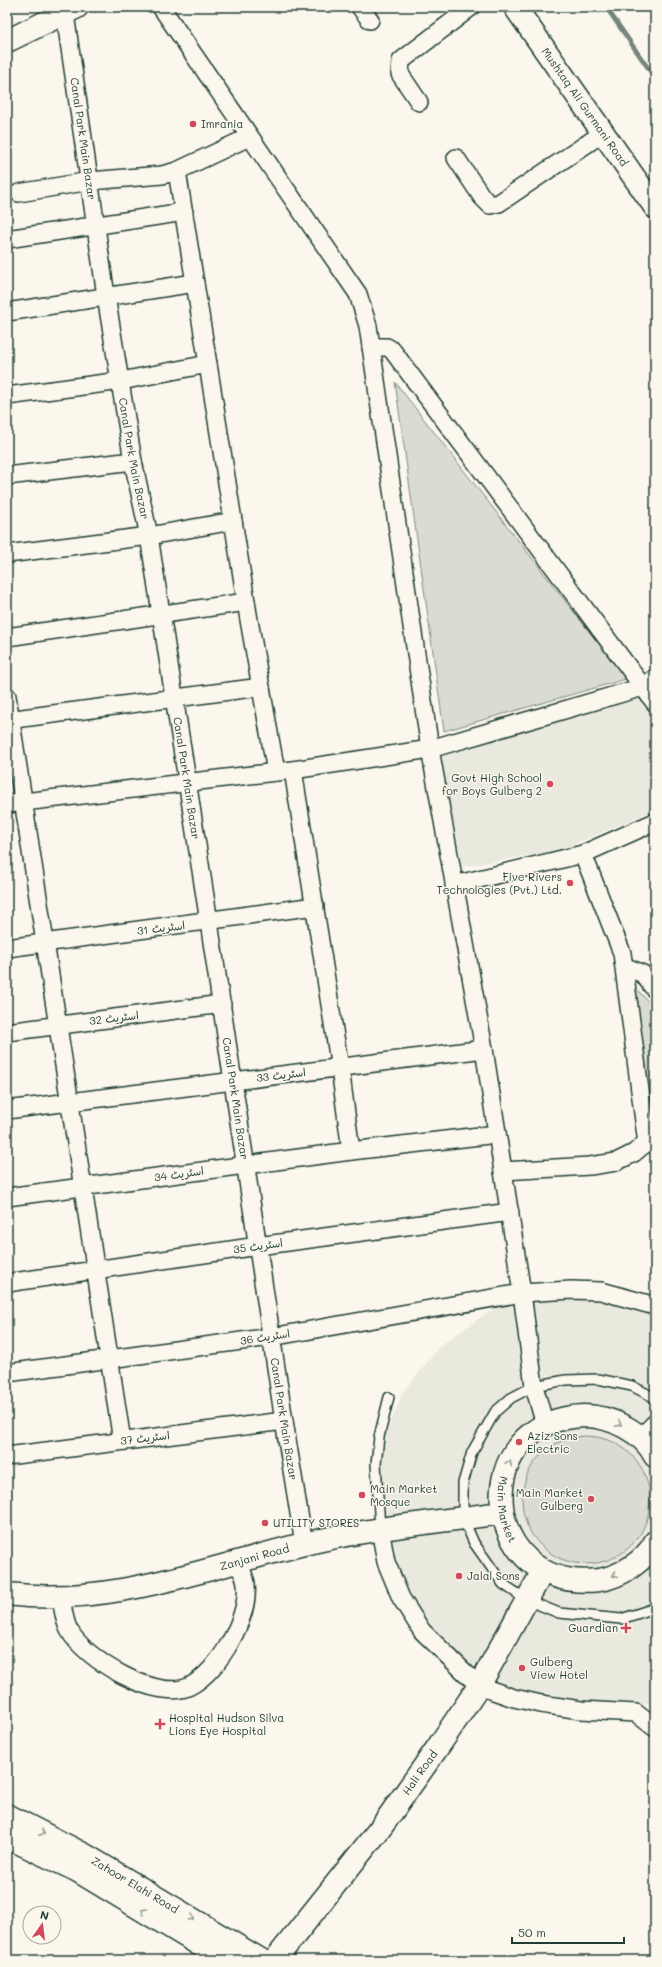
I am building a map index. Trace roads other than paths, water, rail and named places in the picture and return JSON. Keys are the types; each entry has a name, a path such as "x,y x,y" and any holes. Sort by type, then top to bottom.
{"street":[{"path":"161,7 358,294 368,326 430,750 484,1049 510,1212 534,1386 545,1425"},
{"path":"419,102 400,74 401,61 471,7"},
{"name":"Mushtaq Ali Gurmani Road","path":"515,7 655,207"},
{"path":"7,41 69,9"},
{"name":"Canal Park Main Bazar","path":"69,9 95,225 133,461 149,536 304,1544"},
{"path":"456,158 482,197 490,205 499,203 603,133"},
{"path":"19,193 90,181 162,176 177,171 249,137"},
{"path":"177,171 246,602 276,772"},
{"path":"7,239 184,212"},
{"path":"7,312 195,283"},
{"path":"371,346 387,347 392,350 649,683 655,703"},
{"path":"7,396 121,380 208,364"},
{"path":"7,476 133,461"},
{"path":"7,554 149,536 233,521"},
{"path":"7,637 246,602"},
{"path":"15,803 186,781 293,770 430,750 649,683"},
{"path":"9,720 261,687"},
{"path":"7,696 15,803 45,943 122,1441"},
{"path":"293,770 340,1068 350,1151"},
{"path":"454,885 584,854 655,822"},
{"path":"503,1171 590,1166 616,1162 634,1153 651,1140 620,943 584,854"},
{"name":"اسٹریٹ 31","path":"7,948 209,922 315,906"},
{"path":"624,966 643,974 655,990"},
{"name":"اسٹریٹ 32","path":"7,1032 222,1004"},
{"name":"اسٹریٹ 33","path":"7,1110 484,1049"},
{"name":"اسٹریٹ 34","path":"7,1197 350,1151 497,1134"},
{"name":"اسٹریٹ 35","path":"7,1283 258,1246 510,1212"},
{"name":"اسٹریٹ 36","path":"7,1373 271,1337 522,1293 570,1290 601,1291 655,1306"},
{"name":"Main Market","path":"652,1552 625,1571 598,1580 584,1582 563,1579 543,1571 531,1563 512,1541 505,1527 500,1496 503,1478 509,1462 522,1443 530,1435 545,1425 569,1417 594,1416 648,1430 655,1456"},
{"name":"اسٹریٹ 37","path":"7,1456 284,1421"},
{"name":"Zanjani Road","path":"7,1594 61,1598 115,1592 304,1544 380,1529 502,1513"},
{"path":"380,1529 386,1562 401,1598 422,1631 480,1686 514,1698 541,1704 581,1710 636,1712 655,1728"},
{"path":"61,1598 69,1630 82,1648 108,1667 141,1684 164,1690 190,1687 213,1669 229,1646 243,1615 247,1584 237,1562"},
{"name":"Hali Road","path":"275,1960 382,1826 480,1686 543,1571"},
{"name":"Zahoor Elahi Road","path":"7,1815 85,1855 261,1960"},
{"name":"Zahoor Elahi Road","path":"7,1837 78,1871 226,1960"}],"lane":[{"path":"655,1398 632,1386 598,1379 566,1380 534,1386 512,1398 495,1412 472,1452 463,1483 463,1518 474,1543 503,1584 527,1600 559,1613 620,1619 655,1608"},
{"path":"380,1529 376,1464 379,1437 389,1397"}],"waterway":[{"path":"606,7 655,78"}],"place":[{"name":"Imrania","path":"193,124"},
{"name":"Govt High School for Boys Gulberg 2","path":"550,784"},
{"name":"Five Rivers Technologies (Pvt.) Ltd.","path":"570,883"},
{"name":"Aziz Sons Electric","path":"519,1442"},
{"name":"Main Market Mosque","path":"362,1495"},
{"name":"Main Market Gulberg","path":"591,1499"},
{"name":"UTILITY STORES","path":"265,1523"},
{"name":"Jalal Sons","path":"459,1576"},
{"name":"Guardian","path":"626,1628"},
{"name":"Gulberg View Hotel","path":"522,1668"},
{"name":"Hospital Hudson Silva Lions Eye Hospital","path":"160,1724"}]}
